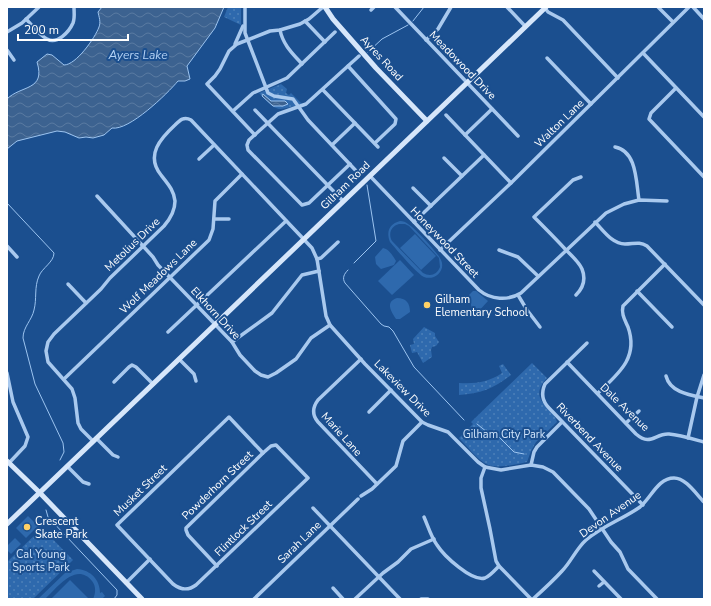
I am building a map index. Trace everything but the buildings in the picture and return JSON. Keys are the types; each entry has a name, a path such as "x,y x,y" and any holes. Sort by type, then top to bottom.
{"street":[{"path":"7,32 26,19 39,7"},
{"path":"26,19 44,37 50,41 55,41 62,38 73,23 74,7"},
{"path":"245,7 244,23 247,39 268,93 273,96 292,98 308,120 360,175"},
{"path":"371,10 374,7"},
{"name":"Meadowood Drive","path":"395,7 518,136"},
{"path":"426,40 438,28 451,7"},
{"path":"507,7 525,26"},
{"path":"658,7 673,22"},
{"name":"Walton Lane","path":"440,250 618,78 689,7"},
{"path":"693,7 704,19"},
{"path":"233,46 247,39 270,31 295,26 326,8"},
{"name":"Ayres Road","path":"326,8 333,19 376,68 427,121"},
{"path":"545,8 548,12 563,20 618,78"},
{"name":"Gilham Road","path":"7,524 545,8"},
{"path":"305,21 325,42"},
{"path":"244,23 220,70 207,84 255,135"},
{"path":"280,30 287,48 302,64"},
{"path":"233,111 250,95 287,78 335,32"},
{"path":"7,50 14,60"},
{"path":"643,53 704,117"},
{"path":"350,164 308,204 302,205 248,150 247,146 248,142 255,135 280,113 299,108 306,104 359,56"},
{"path":"547,58 591,104"},
{"path":"348,66 396,119 395,124 375,143"},
{"path":"676,88 651,113 649,119 703,174"},
{"path":"323,90 378,147"},
{"path":"465,135 492,109"},
{"path":"255,110 343,201"},
{"path":"700,113 704,110"},
{"path":"446,115 511,182"},
{"name":"Metolius Drive","path":"95,440 79,426 76,418 73,392 64,379 48,362 46,351 47,345 54,334 168,221 173,213 175,204 174,195 171,187 159,172 156,165 155,153 162,138 180,119 184,118 190,120"},
{"name":"Lakeview Drive","path":"190,120 314,251 317,259 326,316 330,325 422,422 448,432 478,462 486,467"},
{"path":"332,146 355,123"},
{"path":"199,159 214,145"},
{"path":"615,147 622,148 631,159 639,200"},
{"path":"414,222 484,155"},
{"path":"444,158 462,176"},
{"name":"Wolf Meadows Lane","path":"64,379 210,238 214,219 214,201 242,174"},
{"name":"Honeywood Street","path":"370,176 483,293 493,298 500,299 518,295"},
{"path":"576,295 580,291 583,284 583,273 579,264 534,217 573,180 581,177"},
{"path":"413,188 430,206"},
{"name":"Elkhorn Drive","path":"97,196 169,277 232,342 240,355 261,376 266,378 296,359 311,338 330,325"},
{"path":"540,327 518,295 606,213 618,206 639,200 667,201"},
{"path":"214,219 229,219"},
{"path":"168,332 286,220"},
{"path":"595,222 612,240 625,247 637,243 645,244 704,304"},
{"path":"317,259 321,258 338,242"},
{"path":"7,246 17,257"},
{"path":"499,250 518,257 538,276"},
{"path":"598,394 620,371 629,356 631,339 622,309 627,301 665,264"},
{"path":"232,342 272,313 302,275 319,272"},
{"path":"68,284 86,303"},
{"path":"637,291 672,327"},
{"name":"Riverbend Avenue","path":"587,343 547,382 542,393 544,402 643,505"},
{"path":"179,359 194,374 196,381"},
{"name":"Marie Lane","path":"361,359 318,400 313,412 314,418 377,484"},
{"name":"Dale Avenue","path":"567,362 640,437 646,440 654,439 667,434 704,442"},
{"path":"114,382 132,365 136,367 153,384"},
{"path":"7,373 13,402 28,437 26,446 8,462 40,493 142,599"},
{"path":"688,438 697,396 704,375"},
{"path":"666,376 669,384 675,389 704,398"},
{"path":"369,412 391,390"},
{"path":"626,423 639,411"},
{"name":"Musket Street","path":"189,589 180,588 176,585 117,525 228,417 263,453"},
{"name":"Sarah Lane","path":"254,599 330,525 396,466 402,442 422,422"},
{"path":"531,465 534,452 537,447 562,422"},
{"path":"95,440 113,455 118,457"},
{"name":"Flintlock Street","path":"189,589 196,585 217,566 308,478 276,445 271,446 263,453"},
{"name":"Powderhorn Street","path":"217,566 188,535 185,527 263,453"},
{"path":"532,599 499,566 496,561 481,488 481,478 486,467 501,470 531,465 543,467 557,476 590,509 621,554 628,569 657,599"},
{"path":"67,466 83,482 89,484"},
{"name":"Devon Avenue","path":"532,599 562,571 584,541 602,528 643,505 649,499 652,492 668,479 675,478 683,481 704,502"},
{"path":"313,508 400,599"},
{"path":"424,517 434,539 446,556 474,577 485,578 499,566"},
{"path":"356,599 379,576 396,564 411,549 434,539"},
{"path":"126,583 150,559"},
{"path":"594,572 621,599"},
{"path":"599,586 604,582"},
{"path":"333,588 344,599"},
{"path":"421,599 428,599"}],"green space":[{"path":"228,7 241,7 241,25 224,17"},
{"path":"281,84 287,89 286,93 289,95 291,93 302,104 278,109 270,104 259,93"},
{"path":"403,221 411,226 436,252 441,260 442,267 441,271 436,276 428,278 421,275 390,242 388,235 389,229 396,222","holes":["399,224 409,226 439,258 440,267 435,273 428,275 423,273 392,241 390,236 392,228"]},
{"path":"415,234 436,256 421,270 400,248"},
{"path":"383,248 389,251 396,261 394,265 381,269 376,264 375,257"},
{"path":"400,260 414,275 392,295 378,281"},
{"path":"473,291 476,291 488,301 477,313 472,310 469,295"},
{"path":"397,298 405,300 410,309 410,312 400,319 396,319 390,307 391,302"},
{"path":"424,327 435,333 435,336 439,342 436,346 432,347 432,357 423,363 417,352 412,353 410,345 414,344 413,339"},
{"name":"Gilham City Park","path":"532,363 547,378 541,386 539,392 540,398 555,417 557,422 536,442 527,462 503,466 488,465 476,456 459,438 473,424 471,422"},
{"path":"503,364 511,375 505,380 487,390 459,395 459,383 477,383 492,378 502,373 499,366"},
{"name":"Crescent Skate Park","path":"28,516 38,526 26,538 16,528"},
{"name":"Cal Young Sports Park","path":"42,528 73,560 33,599 7,599 7,562"},
{"path":"15,538 21,544 11,554 7,550 7,546"},
{"path":"77,569 86,571 94,576 100,588 100,593 102,592 105,596 102,599 93,599 95,590 92,581 86,576 79,574 73,575 60,584 45,599 38,599 65,573"},
{"path":"70,580 89,599 51,599"}],"water":[{"name":"Ayers Lake","path":"102,7 224,7 215,28 187,66 190,79 178,81 157,102 128,124 112,128 104,135 93,138 79,138 65,132 57,131 17,141 7,149 7,99 35,83 38,78 39,71 37,62 47,54 52,55 64,65 74,61 97,32 100,23 98,12"},
{"path":"263,94 271,101 285,101 288,104 283,106 273,106 262,96"}],"waterway":[{"path":"413,21 424,7"},
{"path":"368,52 382,39 408,25"},
{"path":"354,263 376,241 367,185"},
{"path":"7,203 54,253 52,259 37,280 34,310 24,330 23,338 35,384 63,443 64,452 60,460"},
{"path":"348,270 344,276 345,283 381,324 389,327 393,331 414,367 464,420"},
{"path":"477,424 487,432 496,434 514,452 524,454"},
{"path":"46,510 48,517 117,590 117,595 114,599"}],"place":[{"name":"Gilham Elementary School","path":"427,305"},
{"name":"Crescent Skate Park","path":"27,527"}]}
